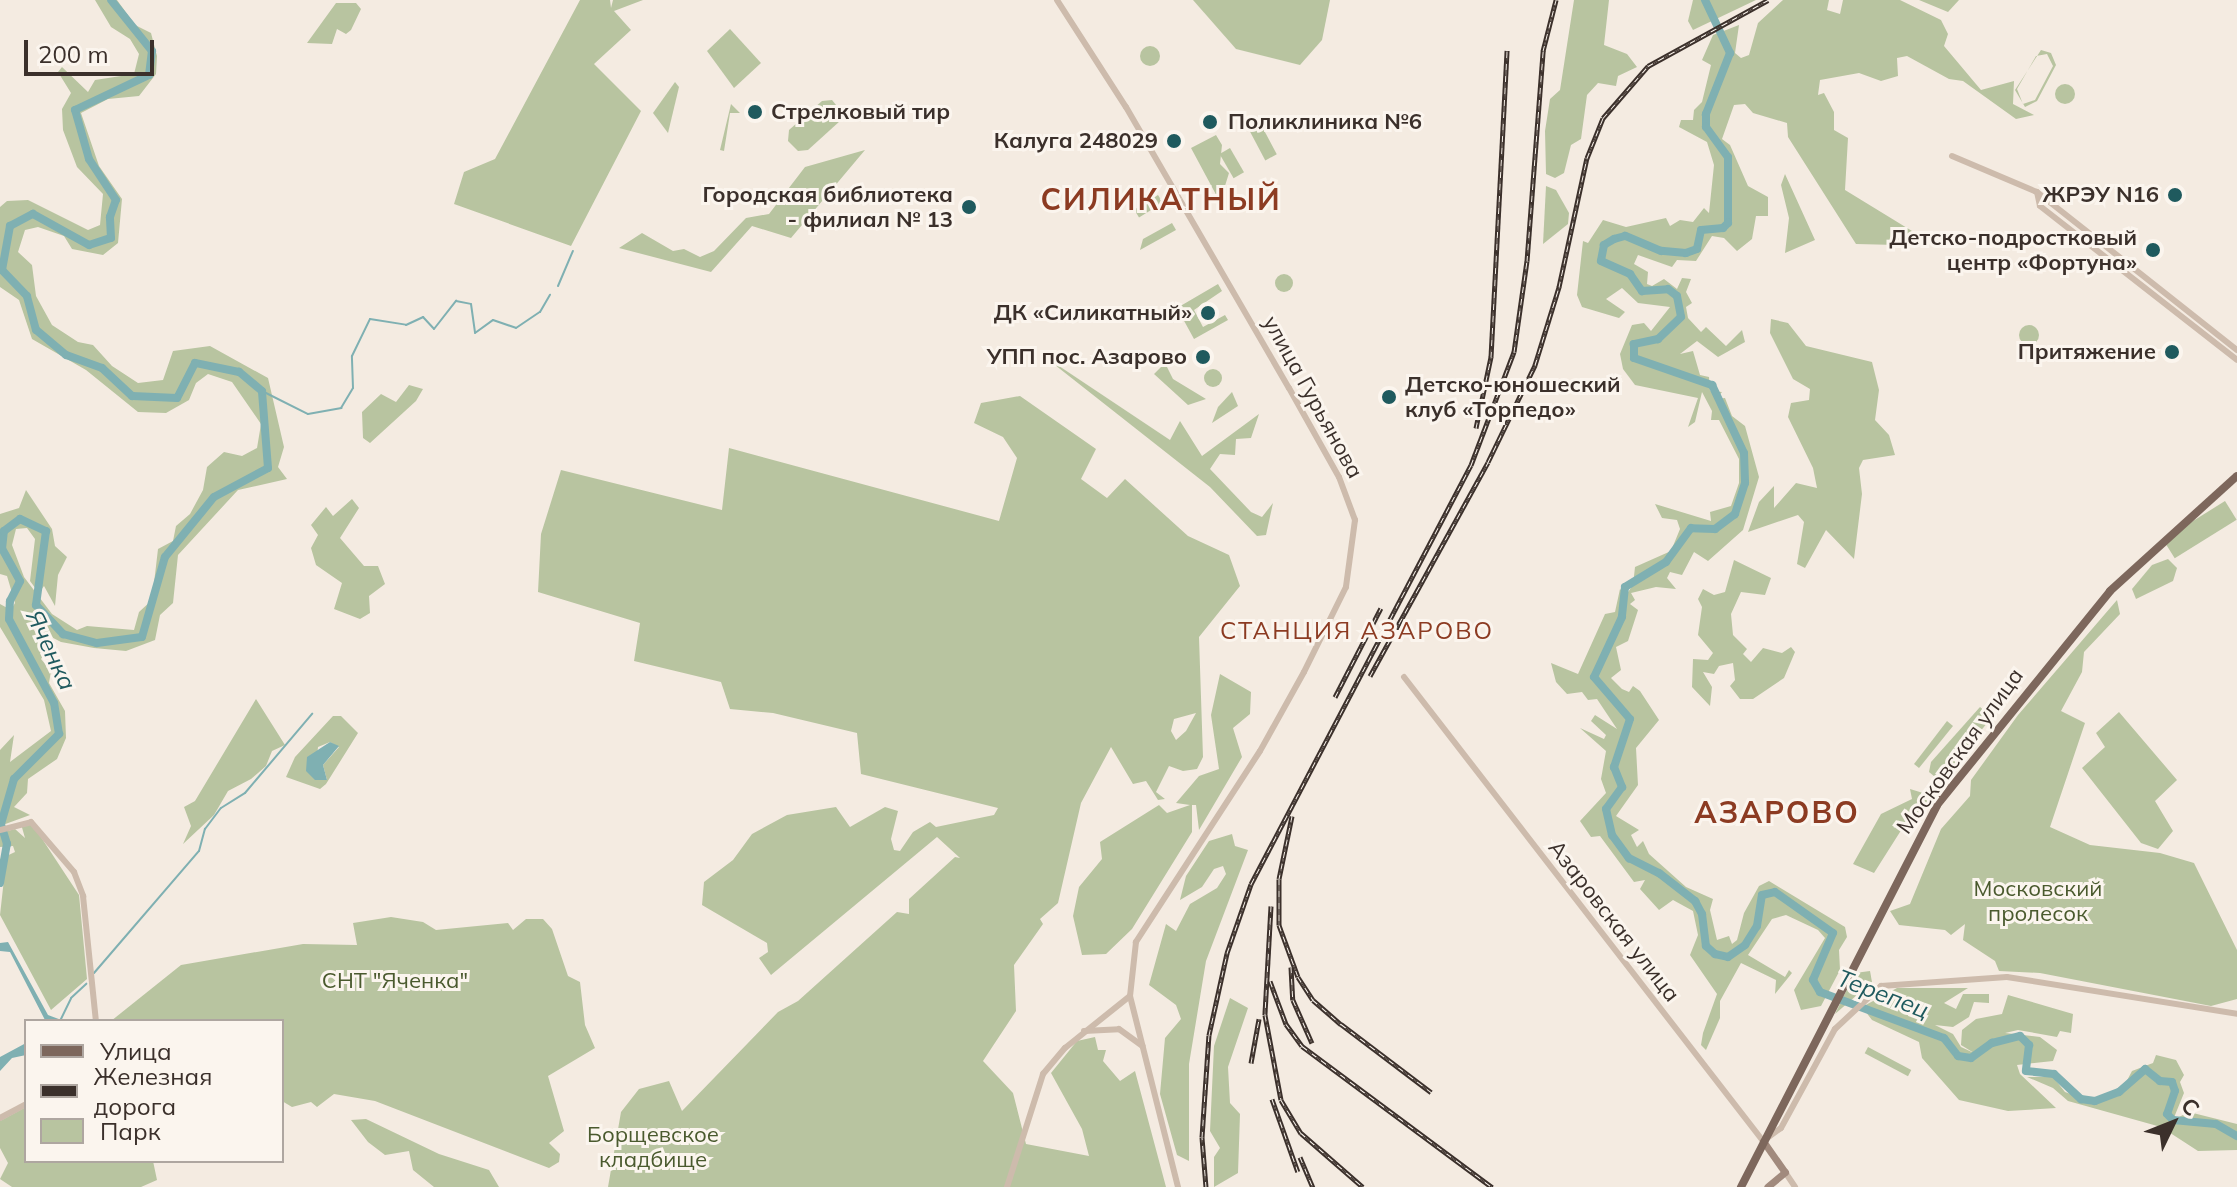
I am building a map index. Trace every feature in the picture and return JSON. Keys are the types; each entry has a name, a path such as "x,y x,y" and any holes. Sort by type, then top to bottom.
{"main road":[{"name":"Московская улица","path":"1741,1187 1890,887 1937,805 2077,628 2159,544 2237,476"},
{"name":"Азаровская улица","path":"1763,1141 1785,1172"},
{"path":"1767,1187 1785,1172"}],"street":[{"name":"улица Гурьянова","path":"1057,0 1126,107 1289,388 1339,477 1355,520 1344,594 1260,751 1145,923 1132,958 1130,996 1178,1187"},
{"path":"1952,156 2037,192 2237,350"},
{"path":"2037,192 2040,206 2237,360"},
{"name":"Азаровская улица","path":"1404,677 1763,1141"},
{"path":"0,830 15,824 37,826 74,872 83,896 96,1019"},
{"path":"1763,1141 1781,1128 1849,1013 1874,990 2007,977 2237,1014"},
{"path":"1007,1187 1043,1074 1084,1031 1130,996"},
{"path":"1084,1031 1119,1029 1144,1049"},
{"path":"0,1118 24,1105"},
{"name":"Азаровская улица","path":"1785,1172 1795,1187"}],"green space":[{"path":"95,0 117,0 135,25 151,33 157,56 156,74 139,96 108,99 81,113 99,166 122,199 118,243 103,255 72,249 64,236 38,227 25,230 18,252 32,265 36,296 52,325 78,342 93,345 112,366 138,383 163,380 173,351 210,346 268,378 284,447 278,467 287,479 238,490 178,555 173,603 160,615 155,640 126,651 94,648 61,642 32,627 47,651 41,659 51,671 49,683 65,711 66,738 57,759 28,779 27,793 14,807 30,815 0,826 0,750 14,735 10,762 51,731 44,700 0,627 0,604 11,610 15,603 7,576 0,574 0,514 19,508 26,490 52,529 55,546 67,557 58,575 55,606 44,586 39,593 30,581 35,539 27,528 16,529 12,545 24,577 52,614 77,630 87,626 134,630 139,612 152,600 158,549 173,541 176,526 190,514 203,490 207,467 224,452 242,456 257,448 261,424 232,382 208,374 196,383 189,400 166,413 138,412 86,370 32,339 19,300 0,287 0,207 7,201 28,200 88,230 100,225 103,194 77,167 63,130 62,109 71,93 58,72 62,67 88,92 95,80 134,74 139,54 130,39 111,27"},
{"path":"580,0 610,0 611,8 613,0 643,0 614,11 631,30 594,64 641,111 571,246 454,204 464,172 495,159"},
{"path":"1193,0 1330,0 1322,40 1300,65 1236,49"},
{"path":"1574,0 1609,0 1604,45 1627,54 1637,67 1618,76 1616,86 1598,83 1587,95 1581,139 1571,145 1564,173 1555,178 1546,174 1545,131 1550,99 1560,90"},
{"path":"1693,0 1756,0 1693,30 1688,21"},
{"path":"1783,0 1829,0 1827,10 1840,14 1843,0 1900,0 1941,20 1948,34 1944,46 1981,90 2014,81 2013,104 2034,115 2016,119 1963,81 1949,79 1907,56 1897,58 1898,76 1881,81 1859,73 1820,80 1818,95 1824,93 1834,112 1834,130 1848,138 1845,190 1912,231 1897,245 1856,244 1788,137 1787,123 1753,113 1745,104 1734,105 1722,139 1730,145 1748,186 1768,197 1768,216 1756,216 1752,239 1737,251 1724,238 1712,236 1696,261 1677,260 1672,267 1638,255 1634,264 1648,272 1647,284 1652,286 1664,279 1677,289 1682,278 1691,279 1686,292 1692,303 1686,307 1688,318 1701,332 1706,327 1726,346 1742,330 1745,342 1718,357 1697,341 1680,354 1693,351 1700,375 1709,377 1710,391 1722,392 1716,399 1725,398 1732,416 1745,426 1759,477 1743,530 1708,561 1694,552 1682,575 1670,572 1667,578 1676,589 1656,587 1631,593 1635,600 1630,604 1638,610 1628,641 1616,647 1621,670 1611,678 1622,689 1629,692 1633,686 1640,691 1659,720 1636,748 1638,785 1616,816 1639,830 1631,835 1637,847 1643,841 1649,854 1686,887 1713,899 1710,910 1717,940 1729,936 1732,944 1737,940 1744,913 1759,886 1769,881 1845,927 1847,937 1839,950 1840,970 1821,1006 1801,1010 1794,990 1825,938 1818,930 1786,915 1772,919 1748,955 1785,977 1789,970 1792,973 1775,994 1776,980 1741,963 1720,1001 1720,1018 1706,1050 1701,1045 1703,1033 1717,994 1690,955 1698,935 1693,911 1673,900 1659,910 1640,889 1645,880 1634,882 1600,836 1591,837 1580,821 1606,793 1601,779 1606,751 1580,728 1604,739 1606,735 1591,721 1595,715 1617,729 1597,699 1588,700 1582,692 1567,694 1556,682 1551,663 1578,674 1605,614 1615,612 1620,589 1626,595 1633,585 1635,567 1671,551 1680,529 1677,520 1662,518 1655,504 1711,521 1710,512 1731,506 1739,483 1739,459 1719,420 1711,420 1712,411 1702,392 1695,422 1688,427 1698,398 1635,385 1623,369 1620,354 1632,325 1644,323 1651,331 1670,307 1638,303 1622,288 1606,299 1625,312 1619,318 1582,307 1577,295 1583,241 1588,243 1603,220 1626,227 1666,218 1670,226 1680,220 1693,222 1704,208 1709,213 1714,165 1707,142 1679,127 1681,120 1693,120 1694,110 1702,102 1711,65 1702,60 1713,35 1739,25 1735,53 1741,58 1749,55 1758,23"},
{"path":"1919,0 1959,0 1948,12"},
{"path":"336,3 356,3 361,9 351,30 346,34 337,29 332,44 307,43"},
{"path":"730,29 761,63 734,88 707,51"},
{"path":"1146,46 1154,46 1160,56 1154,66 1146,66 1140,60 1140,52"},
{"path":"2041,50 2051,53 2056,65 2037,101 2025,107 2023,104 2035,100 2053,66 2047,54 2037,56"},
{"path":"675,82 679,87 668,133 653,113"},
{"path":"2061,84 2069,84 2075,94 2069,104 2061,104 2055,98 2055,90"},
{"path":"832,100 841,111 840,121 808,150 798,151 788,141 789,130 822,101"},
{"path":"731,104 740,113 730,113 724,151 720,150"},
{"path":"1258,119 1277,154 1265,160 1247,125"},
{"path":"1216,135 1222,145 1220,164 1229,173 1220,202 1191,148"},
{"path":"1230,148 1244,172 1234,178 1220,154"},
{"path":"865,150 791,238 752,226 711,272 619,248 642,233 673,251 684,249 700,257 714,251 746,218 769,214 805,167"},
{"path":"1785,174 1815,240 1785,253 1789,218 1781,185"},
{"path":"1546,186 1556,190 1569,213 1568,224 1543,244"},
{"path":"1158,195 1163,203 1139,217 1134,210"},
{"path":"1172,223 1176,230 1140,250 1143,239"},
{"path":"1284,274 1293,283 1284,292 1275,283"},
{"path":"1218,284 1222,291 1194,310 1203,327 1225,315 1228,320 1194,339 1177,308"},
{"path":"1771,319 1788,323 1806,346 1872,362 1879,390 1875,420 1889,435 1895,455 1863,460 1859,468 1862,494 1854,559 1826,530 1805,568 1797,564 1804,522 1798,515 1748,532 1759,502 1774,486 1774,508 1796,483 1817,488 1813,468 1788,417 1791,403 1809,400 1810,389 1793,379 1770,333"},
{"path":"2029,325 2036,328 2039,335 2036,342 2029,345 2022,342 2019,335 2022,328"},
{"path":"1041,354 1170,440 1180,421 1202,456 1259,414 1251,438 1236,439 1235,455 1220,454 1210,469 1251,512 1262,517 1273,503 1266,535 1257,536 1210,487"},
{"path":"1165,363 1173,379 1206,399 1188,405 1154,374"},
{"path":"1209,369 1217,369 1222,378 1220,385 1209,387 1204,382 1204,374"},
{"path":"409,385 423,389 416,401 370,443 363,438 362,412 381,394 396,402"},
{"path":"1232,392 1238,406 1212,423 1218,407"},
{"name":"Борщевское кладбище","path":"1020,396 1096,449 1081,479 1107,498 1125,479 1188,536 1229,555 1240,586 1199,637 1203,757 1197,769 1183,771 1169,766 1156,792 1165,799 1158,800 1146,781 1133,784 1111,747 1081,803 1058,903 1040,919 1043,924 1014,965 1016,1011 983,1061 1013,1093 1026,1144 1089,1156 1082,1129 1051,1073 1077,1041 1095,1037 1098,1050 1106,1050 1103,1061 1120,1081 1135,1071 1166,1187 608,1187 621,1112 639,1089 669,1081 682,1111 778,1012 798,1001 897,912 909,914 909,899 955,857 960,858 937,837 771,975 759,958 768,952 767,943 702,905 704,882 733,860 752,834 787,815 836,807 850,827 885,807 898,811 891,839 894,850 900,851 913,832 930,822 936,827 994,815 998,808 861,774 857,733 773,713 730,709 721,682 634,661 640,623 538,592 541,534 561,470 722,510 729,448 999,521 1017,458 1003,437 974,423 981,403","holes":["1196,713 1186,731 1176,740 1171,731 1174,719"]},
{"path":"352,499 359,508 340,538 364,566 378,566 385,584 369,596 370,613 360,619 334,609 342,583 316,565 311,548 318,535 311,525 326,507 333,516"},
{"path":"2225,501 2237,520 2175,558 2163,540"},
{"path":"2168,559 2177,568 2173,581 2136,599 2132,589 2152,565"},
{"path":"1734,560 1771,578 1765,595 1741,592 1731,614 1733,635 1747,649 1743,654 1751,662 1763,648 1782,653 1791,647 1795,652 1784,678 1753,699 1740,699 1730,686 1735,680 1733,663 1719,666 1714,674 1703,672 1712,687 1710,706 1692,687 1693,659 1708,660 1713,653 1698,635 1702,607 1698,599 1703,589 1714,595 1725,592"},
{"name":"Московский пролесок","path":"2117,600 2120,614 2084,652 2082,672 2061,711 2085,723 2050,827 2090,845 2160,853 2194,863 2237,950 2237,999 2211,1006 2040,973 1999,971 1995,961 1963,940 1965,924 1951,935 1945,930 1899,925 1890,911 1910,904 1941,829 1970,796 1971,780 2018,715"},
{"path":"1220,674 1251,692 1250,714 1233,728 1242,757 1199,830 1196,805 1192,805 1192,832 1132,929 1106,954 1082,955 1073,916 1079,887 1102,859 1100,842 1159,805 1167,813 1190,805 1176,803 1199,776 1219,769 1211,715"},
{"path":"256,699 285,745 272,751 266,766 251,779 228,791 214,815 183,844 191,826 184,807 195,801"},
{"path":"1980,707 1992,717 1940,781 1929,772 1931,762"},
{"path":"2119,712 2177,780 2155,801 2173,831 2158,849 2141,843 2082,768 2105,747 2096,733"},
{"path":"333,716 341,716 358,733 326,784 320,789 286,777 295,757","holes":["330,742 339,747 323,765 327,780 315,780 318,747"]},
{"path":"1947,721 1953,726 1919,768 1914,764"},
{"path":"1910,789 1933,796 1900,832 1874,873 1853,864 1881,814 1912,799"},
{"path":"21,824 33,825 79,895 87,979 51,1010 0,915 4,879 2,873 0,878 0,859 15,852 13,846 0,847 0,833 15,829 25,838"},
{"path":"1232,834 1235,846 1248,850 1206,961 1189,1064 1189,1161 1177,1155 1160,1094 1165,1038 1181,1019 1176,1005 1149,985 1166,924 1176,931 1190,904 1217,888 1226,874 1223,866 1214,869 1202,887 1180,900 1186,876 1209,841"},
{"name":"СНТ \"Яченка\"","path":"391,917 423,922 436,930 508,923 513,930 526,919 543,919 552,929 568,976 580,982 585,1025 595,1048 548,1076 564,1131 549,1143 560,1154 559,1162 549,1168 375,1101 334,1094 317,1107 311,1102 292,1107 284,1102 284,1019 114,1019 181,965 303,944 357,945 353,923"},
{"path":"1870,971 1872,982 1835,1014 1855,973"},
{"path":"1897,988 1968,988 1944,1003 1956,1009 1963,994 1989,994 1989,1003 1974,1002 1969,1017 1953,1027 1935,1025 1953,1034 1961,1047 1974,1053 1961,1045 1962,1030 1976,1019 2002,1014 2008,995 2073,1014 2071,1033 2060,1031 2057,1037 2018,1030 2005,1033 2040,1037 2057,1050 2053,1061 2017,1065 2020,1074 2056,1108 2008,1111 1959,1100 1922,1058 1919,1042 1872,1020 1862,1007"},
{"path":"1230,998 1248,1008 1228,1067 1230,1103 1240,1114 1238,1173 1214,1187 1214,1157 1220,1148 1210,1131 1214,1046"},
{"path":"1868,1047 1911,1070 1908,1076 1865,1053"},
{"path":"2156,1055 2176,1060 2184,1075 2180,1082 2184,1093 2173,1120 2189,1112 2237,1124 2237,1150 2198,1151 2161,1127 2068,1101 2053,1088 2027,1077 2053,1077 2065,1092 2087,1100 2122,1090 2132,1071 2153,1063"},
{"path":"24,1108 24,1163 153,1163 157,1180 141,1187 12,1187 0,1179 8,1163 0,1148 0,1121"},
{"path":"366,1119 439,1154 489,1170 499,1187 434,1187 413,1170 409,1151 385,1155 368,1142 351,1120"}],"water":[{"path":"330,742 339,746 323,765 327,780 315,780 306,771 307,757"},
{"path":"8,942 48,1015 59,1019 44,1019 10,952 0,951 0,943"},
{"path":"24,1044 24,1055 12,1058 0,1071 0,1057"}],"waterway":[{"name":"Яченка","path":"0,883 7,844 1,824 14,779 59,734 54,703 9,619 10,601 20,581 2,549 4,531 20,519 46,531 36,605 63,634 97,643 142,637 165,557 214,497 268,468 262,391 239,372 195,363 177,398 132,396 102,368 66,355 36,330 27,296 2,270 10,226 33,214 89,245 111,238 110,217 116,200 89,159 75,110 149,75 152,51 111,0"},
{"name":"Терепец","path":"1705,0 1730,53 1706,114 1706,127 1728,157 1728,223 1723,228 1701,230 1697,249 1686,253 1661,251 1625,236 1614,239 1604,245 1601,261 1630,274 1642,291 1668,289 1677,296 1681,317 1658,339 1634,344 1634,358 1712,385 1744,453 1745,483 1735,514 1715,529 1691,528 1666,562 1625,587 1622,617 1594,677 1630,719 1614,767 1622,787 1606,809 1612,835 1629,858 1659,873 1695,901 1702,914 1706,946 1715,954 1728,957 1745,945 1757,926 1762,895 1775,892 1833,933 1813,980 1820,992 1944,1038 1958,1056 1971,1058 1992,1043 2020,1036 2029,1045 2026,1071 2054,1074 2081,1099 2095,1101 2119,1092 2145,1069 2160,1081 2172,1082 2175,1091 2167,1114 2173,1120 2216,1124 2237,1136"},
{"path":"558,286 573,251"},
{"name":"Яченка","path":"262,391 308,414 341,408 353,388 352,356 370,319 406,325 423,317 434,329 456,301 471,304 475,333 493,320 516,328 540,312 550,295"},
{"path":"94,973 199,851 205,829 221,808 245,793 312,714"},
{"path":"1939,779 1944,776"},
{"path":"1915,809 1928,793"},
{"path":"61,1019 71,998 86,984"}],"railway":[{"path":"1206,1187 1202,1137 1209,1035 1227,953 1251,884 1471,465 1514,352 1527,261 1543,51 1556,0"},
{"path":"1370,676 1488,462 1535,365 1559,287 1587,158 1603,118 1648,66 1768,0"},
{"path":"1476,428 1491,357 1507,50"},
{"path":"1335,697 1381,608"},
{"path":"1292,816 1279,879 1279,925 1298,977 1313,1000 1431,1092"},
{"path":"1271,906 1265,1015 1281,1100 1301,1133 1363,1187"},
{"path":"1291,967 1293,1000 1312,1043"},
{"path":"1270,981 1286,1024 1302,1046 1492,1187"},
{"path":"1251,1063 1259,1019"},
{"path":"1272,1099 1298,1172"},
{"path":"1300,1157 1313,1187"}],"place":[{"name":"Стрелковый тир","path":"755,112"},
{"name":"Поликлиника №6","path":"1210,122"},
{"name":"Калуга 248029","path":"1174,141"},
{"name":"ЖРЭУ N16","path":"2175,195"},
{"name":"Городская библиотека - филиал № 13","path":"969,207"},
{"name":"Детско-подростковый центр «Фортуна»","path":"2153,250"},
{"name":"ДК «Силикатный»","path":"1208,313"},
{"name":"Притяжение","path":"2172,352"},
{"name":"УПП пос. Азарово","path":"1203,357"},
{"name":"Детско-юношеский клуб «Торпедо»","path":"1389,397"}],"district":[{"name":"СИЛИКАТНЫЙ","path":"1161,199"},
{"name":"СТАНЦИЯ АЗАРОВО","path":"1357,631"},
{"name":"АЗАРОВО","path":"1777,812"}]}
